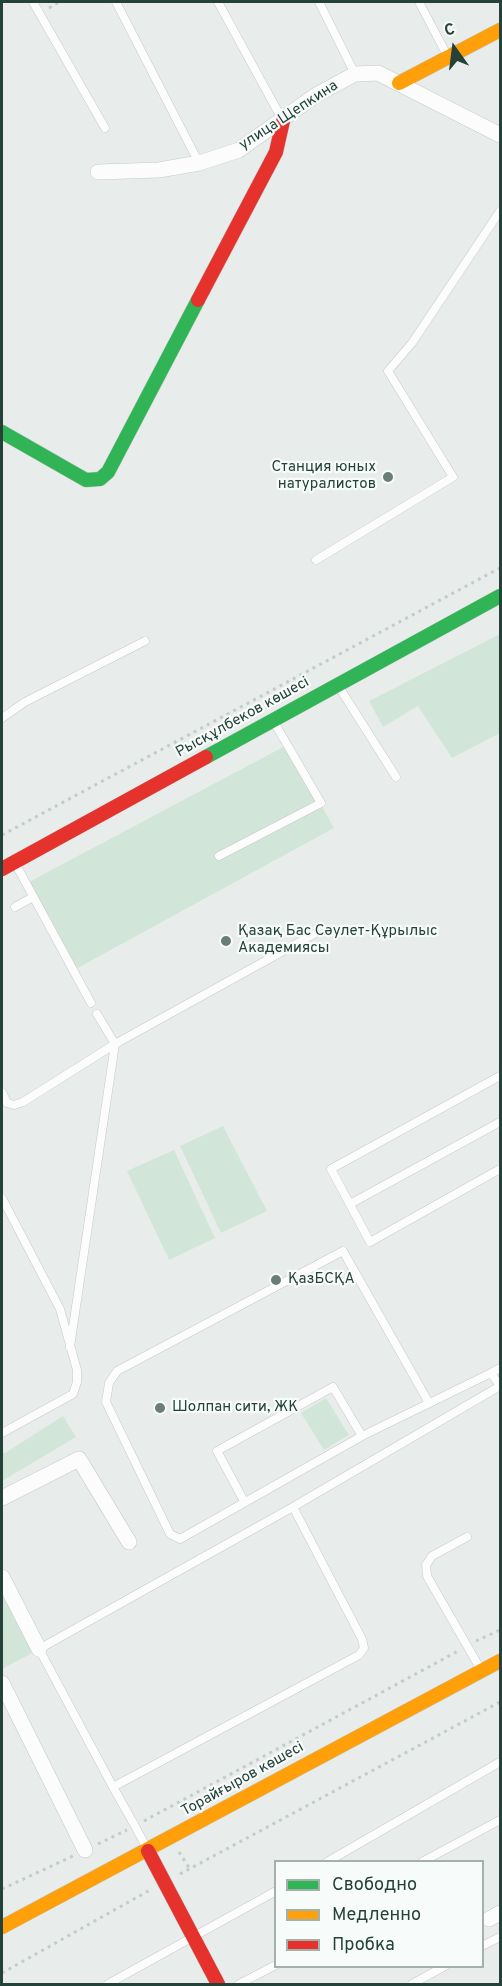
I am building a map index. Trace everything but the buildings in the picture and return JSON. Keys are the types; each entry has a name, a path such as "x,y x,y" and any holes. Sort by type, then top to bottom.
{"street":[{"path":"399,83 501,30"},
{"name":"улица Щепкина","path":"98,172 159,170 199,163 239,150 283,121 316,95 355,74 378,73 501,135"},
{"path":"2,432 86,480 100,479 108,472 276,152 283,121"},
{"name":"Рысқұлбеков көшесі","path":"8,865 501,596"},
{"path":"2,1498 79,1459 129,1542"},
{"path":"2,1577 39,1649"},
{"name":"Торайғыров көшесі","path":"2,1927 501,1661"},
{"path":"2,1683 86,1850"},
{"path":"148,1851 218,1984"}],"lane":[{"path":"33,2 105,128"},
{"path":"116,2 199,163"},
{"path":"218,2 283,121"},
{"path":"319,2 355,74"},
{"path":"418,2 449,58"},
{"path":"316,560 453,477 388,371 412,343 501,211"},
{"path":"2,718 26,702 145,642"},
{"path":"338,686 396,777"},
{"path":"219,856 321,803 274,721"},
{"path":"8,865 33,897 91,1003"},
{"path":"15,907 33,897"},
{"path":"2,1092 7,1103 14,1105 23,1102 114,1044 314,934"},
{"path":"70,1347 114,1044 97,1014"},
{"path":"501,1076 331,1169 370,1242 501,1169"},
{"path":"350,1204 501,1122"},
{"path":"2,1201 60,1309 77,1370 78,1382 73,1394 2,1433"},
{"path":"429,1403 343,1251 117,1371 106,1393 108,1410 173,1537 182,1538 362,1436 501,1368"},
{"path":"148,1851 39,1649 293,1507 501,1386 491,1374"},
{"path":"244,1501 217,1451 227,1445 333,1388 362,1436"},
{"path":"113,1787 358,1655 364,1648 362,1639 293,1507"},
{"path":"467,1537 432,1556 426,1565 427,1576 482,1671"},
{"path":"330,1860 501,1762"},
{"path":"426,1860 501,1820"},
{"path":"112,1984 274,1892"},
{"path":"484,1946 501,1937"},
{"path":"239,1984 274,1966"},
{"path":"412,1984 441,1968"}],"path":[{"path":"2,836 501,568"},
{"path":"2,1889 135,1826 466,1646 501,1630"},
{"path":"2,1973 164,1882 501,1702"},
{"path":"172,1838 190,1869"}],"green space":[{"path":"500,634 500,733 452,758 418,706 383,727 369,701"},
{"path":"287,745 334,828 74,970 27,883"},
{"path":"223,1126 267,1211 221,1233 180,1146"},
{"path":"174,1150 215,1238 169,1260 127,1171"},
{"path":"326,1398 349,1435 324,1450 301,1413"},
{"path":"63,1416 76,1437 2,1481 2,1455"},
{"path":"2,1593 32,1653 2,1669"}],"traffic: fast":[{"path":"2,432 86,480 100,479 108,472 198,300"},
{"path":"206,757 500,596"}],"traffic: slow":[{"path":"399,83 500,30"},
{"path":"2,1927 500,1661"}],"traffic: jam":[{"path":"198,300 276,152 283,121"},
{"path":"2,869 206,757"},
{"path":"148,1851 218,1984"}],"place":[{"name":"Станция юных натуралистов","path":"388,477"},
{"name":"Қазақ Бас Сәулет-Құрылыс Академиясы","path":"226,941"},
{"name":"ҚазБСҚА","path":"276,1280"},
{"name":"Шолпан сити, ЖК","path":"160,1408"}]}
